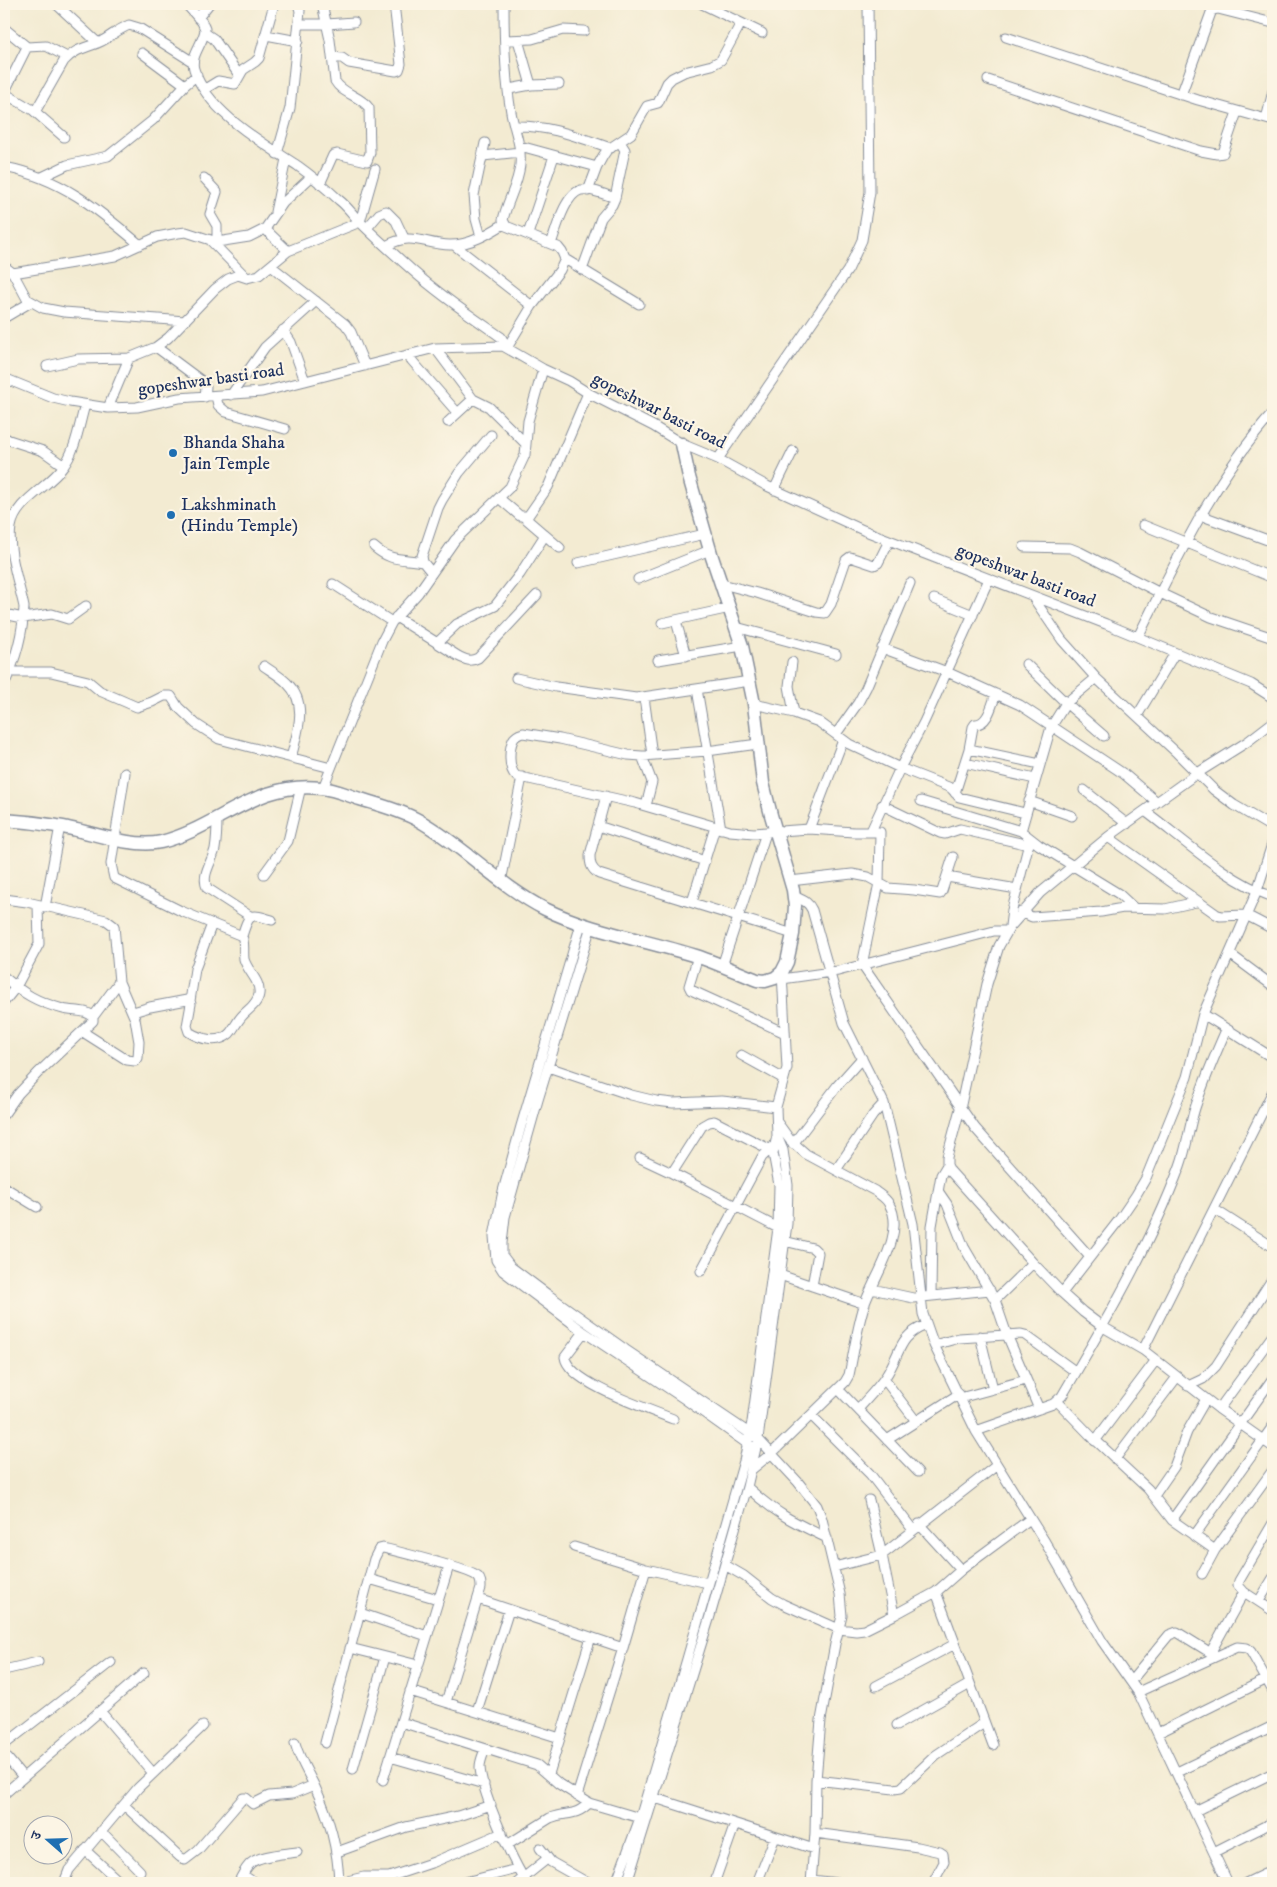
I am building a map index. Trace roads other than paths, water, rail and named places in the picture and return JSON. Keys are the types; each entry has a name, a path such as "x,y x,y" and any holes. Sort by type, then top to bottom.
{"street":[{"path":"56,4 98,42"},
{"path":"186,4 204,25 205,33 194,56 197,75 205,89 226,114 341,201 363,225 447,300 501,337 505,347"},
{"path":"198,18 209,4"},
{"path":"205,89 218,81 235,84 239,75 258,58 274,4"},
{"path":"274,217 298,40 300,7 298,4"},
{"path":"320,184 333,155 337,154 366,161 370,153 369,108 366,103 336,84 322,4"},
{"path":"332,57 342,58 349,63 399,70 401,64 394,4"},
{"path":"504,4 511,112 520,149 518,177 502,220 504,224"},
{"path":"702,4 762,33"},
{"path":"718,459 848,270 862,240 870,192 868,4"},
{"path":"1181,95 1212,10 1218,9 1273,23"},
{"path":"299,24 354,22"},
{"path":"588,190 597,167 611,148 631,134 647,106 658,103 667,83 684,72 712,65 721,60 741,23"},
{"path":"35,112 67,56 129,25 133,25 194,62"},
{"path":"4,28 26,47 46,46 67,56"},
{"path":"505,40 532,39 563,30 584,31"},
{"path":"205,33 214,39 239,75"},
{"path":"266,35 298,40"},
{"path":"1006,37 1181,95 1270,120 1273,91"},
{"path":"518,40 531,85"},
{"path":"26,47 4,93 35,112 64,137"},
{"path":"142,53 185,85"},
{"path":"42,177 67,165 108,156 153,120 185,85 197,75"},
{"path":"988,80 1200,151 1217,154 1223,153 1237,112"},
{"path":"509,89 531,85 559,84"},
{"path":"514,126 548,128 611,148"},
{"path":"481,237 476,219 474,195 485,142"},
{"path":"582,270 602,218 615,198 625,150 620,142"},
{"path":"483,156 520,149 597,167"},
{"path":"528,234 554,156"},
{"path":"4,167 42,177 93,205 140,245"},
{"path":"363,225 375,169"},
{"path":"13,273 115,256 165,235 186,232 214,241 249,237 265,229 287,199 311,177"},
{"path":"204,178 216,192 210,214 216,226 214,241 247,278"},
{"path":"551,244 570,198 576,192 588,190 615,198"},
{"path":"47,366 78,359 129,358 156,347 168,338 221,283 234,276 247,278 260,275 288,251 363,225 386,211 396,221 404,238"},
{"path":"504,224 551,244 562,252 565,259 639,304"},
{"path":"386,246 404,238 454,245 481,237 504,224"},
{"path":"265,229 288,251"},
{"path":"454,245 532,306"},
{"path":"505,347 532,306 560,270 565,259"},
{"path":"4,266 13,273 23,295 31,302 43,308 64,312 185,320"},
{"path":"271,266 337,317 351,332 365,366"},
{"path":"231,395 265,347 316,301"},
{"path":"4,318 31,302"},
{"path":"283,330 291,342 305,381"},
{"path":"156,347 203,382 206,387 206,397"},
{"name":"gopeshwar basti road","path":"4,378 54,398 85,405 108,408 137,407 179,398 262,392 435,348 505,347 543,369 653,426 682,444 718,459 774,490 889,541 1138,637 1269,691 1273,698"},
{"path":"435,348 473,399 489,407 526,444"},
{"path":"407,355 454,410"},
{"path":"108,408 129,358"},
{"path":"323,788 382,641 394,619 418,593 455,540 500,499 516,477 525,455 528,422 543,369"},
{"path":"524,517 528,516 548,487 588,393"},
{"path":"216,396 218,405 226,412 285,429"},
{"path":"448,422 473,399"},
{"path":"4,685 14,661 24,607 7,535 18,511 54,478 64,466 72,452 85,405"},
{"path":"1138,637 1200,515 1245,448 1273,413"},
{"path":"432,573 423,562 422,556 438,508 459,473 491,435"},
{"path":"4,437 43,451 64,466"},
{"path":"627,1883 655,1798 725,1566 751,1470 752,1447 750,1433 778,1228 779,1185 774,1153 777,1122 776,1107 787,1068 782,976 793,934 795,906 790,881 771,833 754,704 742,646 705,534 682,444"},
{"path":"774,490 793,451"},
{"path":"500,499 560,548"},
{"path":"1200,515 1273,542"},
{"path":"1143,525 1273,578"},
{"path":"578,563 705,534"},
{"path":"438,643 457,624 495,606 520,574 545,535"},
{"path":"722,584 825,613 831,604 846,560 850,557 855,557 874,565 878,563 889,541"},
{"path":"374,547 387,557 423,562"},
{"path":"1024,547 1070,548 1211,617 1273,638"},
{"path":"638,579 710,550"},
{"path":"871,831 924,722 989,580"},
{"path":"809,829 839,737 858,703 910,583"},
{"path":"333,584 458,656 472,661 478,658 537,595"},
{"path":"1032,596 1062,640 1096,678 1178,753 1196,774 1214,790 1234,805 1273,828"},
{"path":"934,599 973,614"},
{"path":"4,614 23,618 52,614 68,618 86,606"},
{"path":"662,623 730,608"},
{"path":"676,621 686,656"},
{"path":"736,627 836,654"},
{"path":"658,660 742,646"},
{"path":"882,648 947,672 1020,705 1124,774 1157,802"},
{"path":"1137,716 1175,653"},
{"path":"792,662 789,686 794,712"},
{"path":"1026,664 1066,703 1104,736"},
{"path":"264,666 287,682 299,706 300,720 291,758"},
{"path":"10,672 51,672 88,681 100,691 138,707 164,696 171,696 178,707 196,724 219,739 331,768"},
{"path":"516,678 616,697 636,698 750,681"},
{"path":"1020,831 1051,727 1066,703 1096,678"},
{"path":"692,902 704,861 718,828 696,689"},
{"path":"955,793 965,763 973,727 984,721 996,694"},
{"path":"644,697 652,755"},
{"path":"754,704 794,712 819,722 839,737 900,768 951,788 963,799 1026,813"},
{"path":"1273,722 1247,742 1196,774 1073,865 1040,893 1021,912 1008,929 999,946 987,984 960,1109 947,1157 947,1165 950,1171 1033,1263 1083,1312 1103,1327 1143,1350 1188,1386 1273,1447"},
{"path":"758,744 707,751 642,756 628,755 560,739 523,733 517,735 514,739 511,768 516,776 646,806 718,828 743,833 771,833 809,829 854,832 877,830 881,834 879,883 862,965 960,1109 1090,1257"},
{"path":"969,748 1040,764"},
{"path":"642,756 652,782 646,806"},
{"path":"965,763 1035,779"},
{"path":"125,774 111,864 114,878 181,911 242,936"},
{"path":"501,882 522,777"},
{"path":"264,874 288,841 301,787"},
{"path":"4,820 60,826 144,844 160,842 181,835 276,790 301,787 323,788 388,807 419,820 501,882 546,910 586,925 698,956 757,980 765,981 782,976 829,973 994,930 1008,929"},
{"path":"1084,790 1127,824"},
{"path":"606,796 590,855 590,863 593,870 599,874 793,934"},
{"path":"921,801 1020,831 1029,842"},
{"path":"1029,801 1072,816"},
{"path":"882,805 940,833 945,834 960,829 1029,842 1073,865 1119,894 1133,907"},
{"path":"1145,811 1229,874 1257,891 1273,897"},
{"path":"217,817 215,848 205,883 207,888 250,916"},
{"path":"4,1002 16,987 39,944 42,906 60,826"},
{"path":"598,826 704,861"},
{"path":"722,966 771,833"},
{"path":"1108,838 1196,902 1220,916 1246,915 1273,929"},
{"path":"1062,1293 1136,1195 1146,1178 1187,1077 1203,1014 1257,891 1273,841"},
{"path":"1008,929 1029,842"},
{"path":"790,881 852,874 868,877 888,888 940,894 953,857"},
{"path":"947,876 1017,890"},
{"path":"794,896 810,904 844,1023 884,1103 913,1224 922,1314 934,1345 976,1431 1030,1518 1102,1641 1138,1692 1228,1883"},
{"path":"4,899 106,920 114,926 119,982 134,1012 139,1042 138,1058 135,1061 128,1060 83,1032"},
{"path":"1021,912 1032,917 1133,907 1165,909 1196,902"},
{"path":"212,924 195,969 187,1026 189,1032 210,1040 221,1039 228,1035 256,1002 259,994 258,986 244,958 242,936 247,919 250,916 254,914 272,920"},
{"path":"586,925 505,1217 502,1255 506,1262 547,1294 758,1439 817,1506 834,1567 842,1608 821,1720 816,1780 812,1882 837,1883"},
{"path":"586,925 521,1126 503,1191 494,1236 496,1260 503,1271 584,1332 686,1400 752,1447"},
{"path":"1230,954 1273,986"},
{"path":"698,956 689,986 691,990 786,1032"},
{"path":"4,977 34,999 65,1010 88,1012 93,1017"},
{"path":"4,1114 18,1094 38,1073 91,1024 93,1017 119,982"},
{"path":"134,1012 183,1000 190,1001"},
{"path":"1203,1014 1273,1058"},
{"path":"976,1431 1057,1401 1076,1372 1103,1327 1164,1207 1188,1140 1195,1108 1226,1030"},
{"path":"741,1055 784,1079"},
{"path":"793,1144 837,1086 862,1058"},
{"path":"548,1067 631,1095 656,1101 673,1103 731,1102 776,1107"},
{"path":"1143,1350 1273,1091"},
{"path":"836,1170 872,1115 884,1103"},
{"path":"616,1883 640,1818 708,1583 752,1447 758,1439 787,1224 788,1185 783,1150 774,1143 714,1121 709,1122 702,1126 672,1173"},
{"path":"751,1470 772,1453 839,1390 849,1375 865,1304 888,1251 894,1221 892,1210 884,1198 875,1191 806,1154 793,1144 777,1122"},
{"path":"701,1272 762,1156 774,1143"},
{"path":"640,1158 778,1228"},
{"path":"931,1296 932,1226 941,1175 947,1165"},
{"path":"4,1187 37,1208"},
{"path":"938,1191 947,1204 964,1247 995,1300 1007,1335 1039,1409"},
{"path":"1214,1209 1273,1247"},
{"path":"784,1240 813,1248 818,1253 812,1286"},
{"path":"995,1300 1033,1263"},
{"path":"780,1276 865,1304"},
{"path":"1188,1386 1208,1375 1216,1366 1273,1278"},
{"path":"872,1289 906,1298 990,1290"},
{"path":"858,1410 884,1379 907,1336 915,1329 926,1325"},
{"path":"584,1332 565,1356 569,1367 580,1377 596,1386 672,1419"},
{"path":"934,1345 959,1338 1017,1333 1025,1335 1076,1372"},
{"path":"1219,1409 1273,1335"},
{"path":"980,1336 993,1389"},
{"path":"1096,1440 1156,1360"},
{"path":"1115,1459 1177,1377"},
{"path":"1172,1520 1273,1378"},
{"path":"884,1379 916,1421"},
{"path":"887,1440 959,1396 1026,1380"},
{"path":"839,1390 918,1472"},
{"path":"1154,1496 1174,1467 1187,1432 1206,1399"},
{"path":"1057,1401 1148,1489 1172,1520 1215,1550"},
{"path":"811,1415 870,1474 916,1527 962,1570"},
{"path":"1194,1536 1273,1426"},
{"path":"834,1567 882,1555 997,1465"},
{"path":"1202,1574 1215,1550 1273,1470"},
{"path":"747,1487 786,1519 826,1538"},
{"path":"869,1500 894,1615"},
{"path":"725,1566 744,1576 772,1598 839,1629 848,1631 864,1630 936,1592 1030,1518"},
{"path":"1273,1523 1238,1585 1244,1592 1273,1611"},
{"path":"574,1547 646,1569 708,1583"},
{"path":"325,1743 377,1552 383,1548 477,1575 480,1580 481,1588 478,1599 446,1702"},
{"path":"383,1780 449,1566"},
{"path":"577,1796 624,1648 646,1569"},
{"path":"1259,1601 1273,1578"},
{"path":"369,1579 438,1599"},
{"path":"936,1592 992,1745"},
{"path":"1211,1656 1244,1592"},
{"path":"478,1599 624,1648"},
{"path":"477,1711 509,1610"},
{"path":"360,1612 427,1636"},
{"path":"1131,1681 1169,1635 1174,1633 1178,1632 1211,1656"},
{"path":"549,1774 591,1637"},
{"path":"876,1686 955,1644"},
{"path":"1138,1692 1211,1656 1237,1647 1247,1648 1251,1652 1273,1691"},
{"path":"350,1648 418,1665"},
{"path":"353,1770 385,1657"},
{"path":"4,1670 38,1662"},
{"path":"4,1745 111,1662"},
{"path":"4,1794 144,1673"},
{"path":"1158,1733 1267,1679"},
{"path":"897,1725 970,1684"},
{"path":"410,1691 560,1738"},
{"path":"100,1711 154,1773"},
{"path":"401,1722 537,1765 560,1784 589,1803 640,1818"},
{"path":"816,1780 894,1789 901,1788 936,1754 984,1723"},
{"path":"64,1883 69,1870 124,1805 203,1726"},
{"path":"1177,1772 1273,1726"},
{"path":"295,1742 299,1758 324,1810 337,1852 339,1883 364,1877 389,1877 434,1862 502,1833"},
{"path":"485,1748 480,1768 484,1784 523,1882 547,1859"},
{"path":"4,1754 23,1777"},
{"path":"390,1757 484,1784"},
{"path":"1194,1811 1273,1773"},
{"path":"124,1805 185,1860 198,1850 243,1798 246,1798 253,1804 264,1798 292,1794 314,1786"},
{"path":"655,1798 814,1849"},
{"path":"507,1845 550,1818 556,1815 576,1813 589,1803"},
{"path":"337,1852 406,1826 458,1816 491,1805"},
{"path":"1214,1852 1273,1822"},
{"path":"716,1878 735,1824"},
{"path":"102,1831 140,1871"},
{"path":"815,1833 918,1847 940,1852 944,1862 933,1883"},
{"path":"757,1883 775,1836"},
{"path":"540,1848 547,1859 588,1883"},
{"path":"85,1850 121,1883"},
{"path":"255,1883 240,1879 247,1867 258,1859 297,1852"},
{"path":"461,1883 517,1869"},
{"path":"1246,1883 1273,1870"},
{"path":"4,1880 9,1883"}],"place":[{"name":"Bhanda Shaha Jain Temple","path":"173,453"},
{"name":"Lakshminath (Hindu Temple)","path":"171,515"}]}
